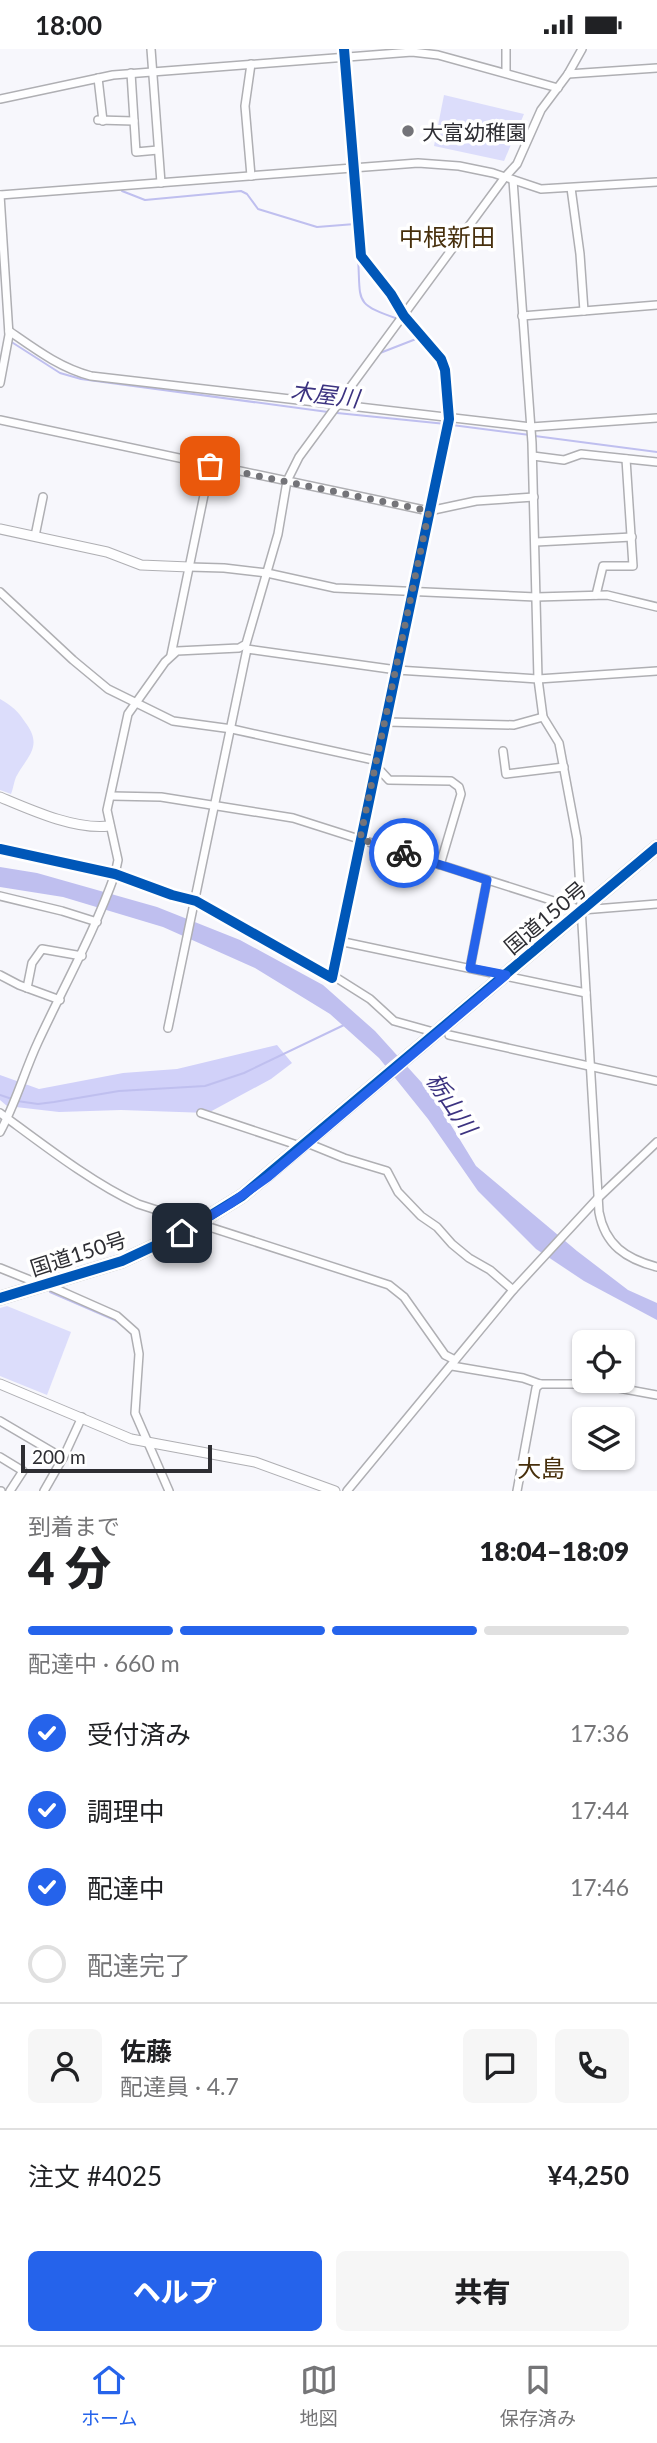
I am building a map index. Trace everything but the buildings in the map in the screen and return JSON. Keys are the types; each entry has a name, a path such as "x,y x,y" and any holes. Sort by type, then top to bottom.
{"highway":[{"name":"国道150号","path":"0,1298 122,1261 200,1223 242,1196 657,847"}],"street":[{"path":"151,49 161,183"},
{"path":"506,49 506,73"},
{"path":"168,1028 232,729 245,648 278,534 287,481 299,457 509,179 541,110 558,89 582,49"},
{"path":"0,849 115,876 172,895 195,904 332,978 449,419 445,370 441,359 404,316 391,294 361,256 344,53"},
{"path":"0,99 131,75 251,66 344,53 424,53 558,89"},
{"path":"251,66 245,106 251,176"},
{"path":"568,74 657,68"},
{"path":"131,75 136,152 158,150"},
{"path":"98,80 101,120 134,121"},
{"path":"0,383 9,333 0,195 432,163 482,171 541,189 657,182"},
{"path":"509,179 533,456 538,679 544,717 559,743 577,839 601,1223 614,1246 630,1258 657,1267"},
{"path":"571,188 584,311"},
{"path":"522,316 657,305"},
{"path":"9,333 55,363 91,376 531,427 657,418"},
{"path":"0,420 429,511 476,501 534,497"},
{"path":"533,456 564,460 581,454 657,462"},
{"path":"596,595 603,566 633,566 626,459"},
{"path":"0,1132 12,1110 37,1044 82,956 115,876 118,860 107,810 128,714 170,655 210,466"},
{"path":"35,536 43,497"},
{"path":"0,529 107,552 141,565 224,568 267,573 335,587 465,595 625,597 657,607"},
{"path":"536,543 632,537"},
{"path":"0,593 108,689 173,721 232,729 377,763 389,780 451,781 459,787 461,794 440,865"},
{"path":"170,655 181,650 245,648 397,670 538,679 657,671"},
{"path":"386,722 514,725 544,717"},
{"path":"503,751 506,775 564,767"},
{"path":"111,796 160,797 293,818 582,910 657,904"},
{"path":"0,797 51,816 97,827 109,826"},
{"path":"470,968 487,880"},
{"path":"0,896 97,920"},
{"path":"339,941 586,993"},
{"path":"27,988 32,963 42,949 82,956"},
{"path":"0,975 60,1000"},
{"path":"332,975 370,999 394,1021 430,1031"},
{"path":"449,1035 657,1081"},
{"path":"0,1112 123,1197 389,1285 404,1297 453,1363 541,1384 597,1384 657,1395"},
{"path":"201,1113 387,1171 398,1192 421,1216 437,1227 469,1258 513,1290"},
{"path":"347,1491 513,1290 598,1198 657,1142"},
{"path":"0,1268 117,1317 135,1332 139,1354 135,1413 169,1491"},
{"path":"517,1491 536,1388 541,1384"},
{"path":"0,1385 131,1439 255,1462 335,1491"},
{"path":"44,1491 82,1417"},
{"path":"0,1421 63,1458"},
{"path":"0,1457 23,1471 10,1491"}],"shaded area":[{"path":"444,95 524,114 504,161 434,146"},
{"path":"0,699 20,715 33,738 32,751 16,777 11,794 0,790"},
{"path":"0,867 37,873 157,907 240,940 323,985 375,1031 432,1094 476,1166 628,1290 657,1303 657,1320 584,1281 536,1249 478,1191 428,1119 379,1058 330,1014 255,968 163,927 63,897 0,887"},
{"path":"277,1045 292,1063 271,1079 208,1113 121,1110 59,1112 7,1106 0,1100 0,1075 39,1089 123,1073 177,1069"},
{"path":"7,1306 71,1332 47,1395 0,1376 0,1308"}],"waterway":[{"path":"122,191 145,200 241,191 247,194 258,209 317,227 355,224"},
{"path":"358,257 362,299 373,309 398,319"},
{"path":"380,353 416,339"},
{"name":"木屋川","path":"10,341 60,373 81,379 328,412"},
{"path":"441,369 445,415"},
{"name":"木屋川","path":"337,413 446,424"},
{"name":"木屋川","path":"452,425 530,435"},
{"name":"木屋川","path":"535,436 657,452"},
{"path":"17,1101 38,1104 119,1091 205,1086 244,1073 344,1025"},
{"path":"0,1095 12,1099"},
{"path":"0,1272 9,1275"},
{"path":"50,1292 117,1321"},
{"path":"132,1411 134,1385"}],"cycle path":[{"path":"0,849 115,874 196,901 332,978 449,419 445,370 441,359 404,316 391,294 361,256 344,49"},
{"path":"0,1298 122,1261 182,1233 242,1196 657,847"}],"way so far":[{"path":"210,466 429,511 360,839 404,853"}],"place":[{"name":"大富幼稚園","path":"408,131"}],"district":[{"name":"中根新田","path":"447,236"},
{"name":"大島","path":"541,1467"}],"route":[{"path":"182,1233 268,1177 506,975 470,968 487,880 404,853"}],"water label":[{"name":"栃山川","path":"452,1103"}]}
